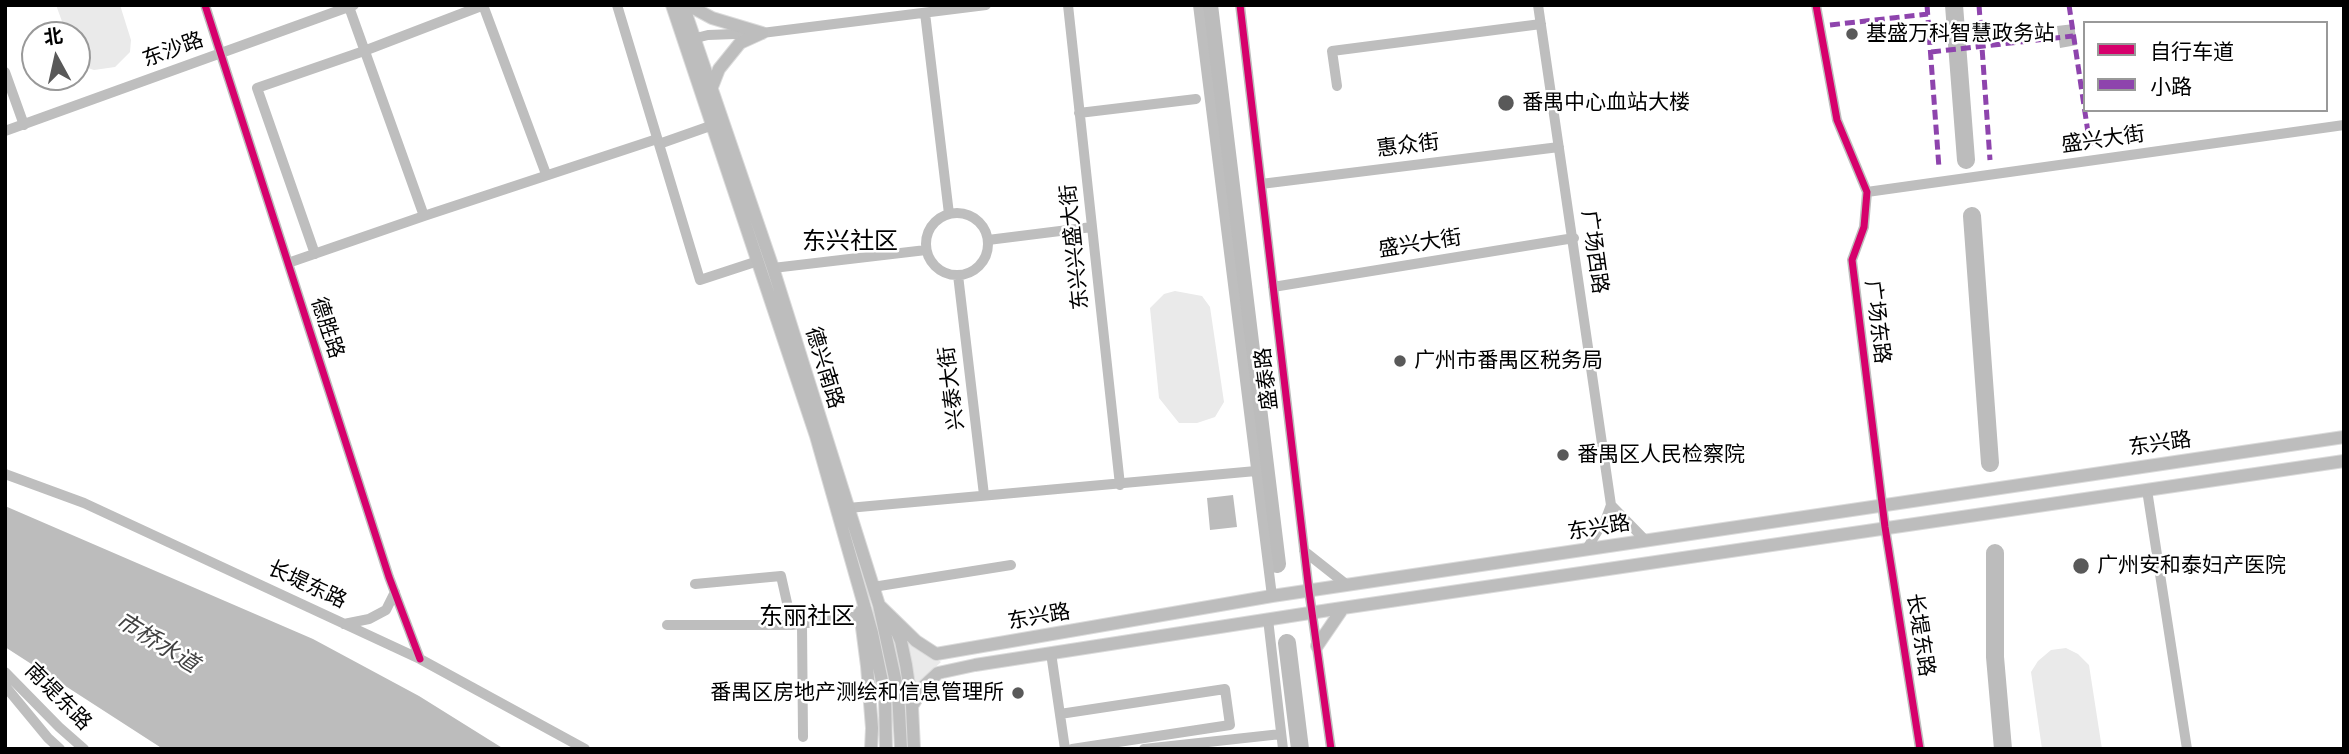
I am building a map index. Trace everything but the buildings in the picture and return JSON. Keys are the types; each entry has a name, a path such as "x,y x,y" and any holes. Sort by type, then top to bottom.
{"main road":[{"name":"德兴南路","path":"672,5 712,87 773,268 879,605 898,692 901,749"},
{"name":"德兴南路","path":"685,5 690,39 713,125 817,436 872,633 885,696 886,749"},
{"path":"685,5 712,18 762,33"},
{"path":"712,87 719,69 740,43 762,33"},
{"name":"东兴路","path":"879,605 916,641 936,654 1272,596 2344,437"},
{"name":"东兴路","path":"912,706 925,685 938,673 1052,653 1312,612 2344,461"},
{"path":"853,566 872,729 871,749"},
{"path":"1393,579 1396,600"},
{"path":"1226,604 1228,626"},
{"path":"1317,646 1343,608"},
{"path":"891,618 901,641 912,706 914,749"}],"street":[{"name":"德胜路","path":"205,5 395,592 420,659"},
{"path":"315,254 257,88 365,51 483,5 546,174"},
{"path":"617,5 700,279 758,261"},
{"path":"690,39 762,33 986,5"},
{"name":"东兴兴盛大街","path":"1068,5 1120,485"},
{"path":"1198,5 1272,596"},
{"name":"盛泰路","path":"1240,5 1304,551 1331,749"},
{"name":"广场西路","path":"1538,5 1611,505"},
{"name":"广场东路","path":"1816,5 1837,120 1867,192 1864,227 1852,260 1885,527"},
{"name":"东沙路","path":"5,131 351,6"},
{"path":"351,6 424,216"},
{"path":"925,13 949,214"},
{"path":"1337,86 1332,51 1541,24"},
{"path":"5,72 24,125"},
{"path":"1079,113 1196,99"},
{"path":"288,263 546,174 713,125"},
{"name":"盛兴大街","path":"1867,192 2344,125"},
{"name":"惠众街","path":"1261,184 1559,148"},
{"path":"949,214 966,214 974,218 981,224 988,240 984,260 968,273 958,275 942,272 935,267 926,250 925,241 933,224 949,214"},
{"path":"988,240 1092,226"},
{"name":"盛兴大街","path":"1273,288 1574,238"},
{"path":"773,268 926,250"},
{"name":"兴泰大街","path":"958,275 984,495"},
{"path":"848,508 1256,471"},
{"name":"长堤东路","path":"5,474 84,503 420,659 584,749"},
{"path":"2147,490 2187,749"},
{"path":"1586,550 1604,524 1611,505 1646,541"},
{"name":"长堤东路","path":"1885,527 1920,749"},
{"path":"1304,551 1347,585"},
{"path":"873,587 1011,565"},
{"path":"695,584 781,576 797,625 803,737"},
{"path":"344,624 369,619 386,610 395,592"},
{"path":"667,625 797,625 860,616"},
{"path":"1268,620 1283,749"},
{"path":"1052,653 1066,749"},
{"name":"南堤东路","path":"5,672 84,749"},
{"name":"南堤东路","path":"5,686 60,749"},
{"path":"1060,713 1225,689 1230,725 1072,749"},
{"path":"1144,749 1281,734"}],"shaded area":[{"path":"56,5 120,5 131,40 130,52 115,67 91,69 91,21 62,21"},
{"path":"1175,291 1202,296 1210,307 1224,402 1215,417 1197,423 1179,423 1159,398 1150,308 1164,294"},
{"path":"902,636 941,662 913,689"},
{"path":"2066,648 2078,654 2089,665 2102,749 2042,749 2031,672 2038,661 2051,650"}],"water":[{"path":"2074,24 2077,45 2060,48 2057,26"},
{"path":"1233,495 1237,527 1210,530 1207,498"},
{"name":"市桥水道","path":"5,506 313,639 419,696 504,749 163,749 5,647"}],"waterway":[{"path":"1209,5 1277,564"},
{"path":"1954,5 1966,160"},
{"path":"1972,216 1990,463"},
{"path":"1995,553 1995,657 2003,749"},
{"path":"1287,643 1300,749"}],"marked path":[{"path":"1927,5 1939,168"},
{"path":"1979,5 1990,160"},
{"path":"2069,5 2083,99"},
{"path":"1830,25 1928,14"},
{"path":"1931,52 2073,36"},
{"path":"2085,112 2090,146"}],"cycle path":[{"path":"205,5 389,577 420,659"},
{"path":"1240,5 1309,591 1331,749"},
{"path":"1816,5 1837,120 1867,192 1864,227 1852,260 1885,527 1920,749"}],"place":[{"name":"基盛万科智慧政务站","path":"1852,34"},
{"name":"番禺中心血站大楼","path":"1506,103"},
{"name":"广州市番禺区税务局","path":"1400,361"},
{"name":"番禺区人民检察院","path":"1563,455"},
{"name":"广州安和泰妇产医院","path":"2081,566"},
{"name":"番禺区房地产测绘和信息管理所","path":"1018,693"}],"district":[{"name":"东兴社区","path":"850,242"},
{"name":"东丽社区","path":"807,617"}]}
